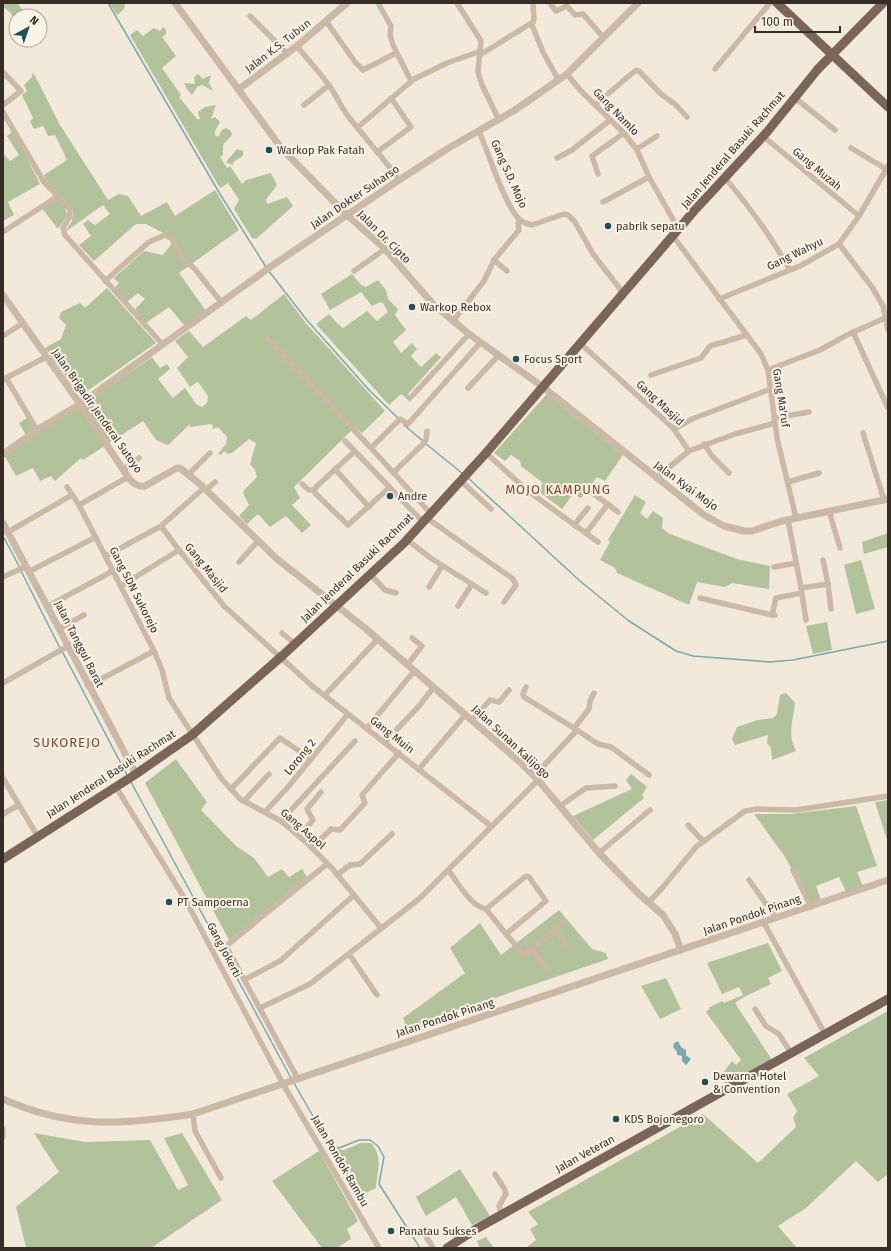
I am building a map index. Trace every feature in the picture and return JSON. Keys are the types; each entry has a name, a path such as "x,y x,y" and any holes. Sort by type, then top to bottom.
{"main road":[{"path":"777,3 888,107"},
{"name":"Jalan Jenderal Basuki Rachmat","path":"3,859 136,775 192,735 282,656 336,604 407,540 486,453 676,233 763,136 831,54 883,3"},
{"name":"Jalan Veteran","path":"447,1248 501,1215 888,999"},
{"name":"Jalan Veteran","path":"463,1238 479,1234 888,1005"}],"street":[{"name":"Jalan Dr. Cipto","path":"175,3 282,149 348,216 385,250 428,299 480,343 543,388"},
{"name":"Jalan K.S. Tubun","path":"239,89 297,46 347,3"},
{"path":"378,3 391,26 390,35 396,53 412,81"},
{"path":"457,3 481,42 478,72 482,85 499,120"},
{"path":"533,3 532,25 543,52 558,79"},
{"path":"550,3 556,11 567,6 574,15 583,14 604,38"},
{"name":"Jalan Dokter Suharso","path":"3,454 36,430 80,404 273,265 348,216 398,180 447,149 499,120 567,74 638,3"},
{"path":"715,69 770,3"},
{"path":"250,16 287,53"},
{"path":"326,21 354,62 364,70 396,53"},
{"path":"358,127 412,81 447,64 480,53 532,22"},
{"path":"297,46 329,85 344,111 377,152 382,156 398,180"},
{"path":"596,104 636,70 639,71 661,94 676,105 687,117"},
{"path":"3,72 21,91 3,105"},
{"name":"Gang Namlo","path":"567,74 580,90 596,104 637,149 676,233"},
{"path":"304,105 329,85"},
{"path":"377,152 411,127 391,98"},
{"path":"795,98 835,130"},
{"path":"3,112 44,182 70,209 69,218 64,226 63,232 163,345"},
{"path":"557,158 572,150 610,120"},
{"name":"Gang S.D. Mojo","path":"479,131 513,211 520,220 532,225 564,214 568,215 574,222 593,254 624,294"},
{"path":"598,174 592,156 624,133"},
{"path":"637,149 657,136"},
{"name":"Gang Muzah","path":"763,136 859,216"},
{"path":"850,148 887,167"},
{"name":"Gang Wahyu","path":"719,299 790,270 839,244 859,216 887,167"},
{"path":"602,202 649,177"},
{"path":"725,178 751,208 769,234 790,270"},
{"path":"3,232 58,196"},
{"path":"453,321 484,281 494,260 519,230 518,223 520,220"},
{"name":"Gang Ma'ruf","path":"676,233 719,299 760,354 768,370 775,421 796,518"},
{"path":"105,281 149,242 165,235 171,238 182,259 194,268 222,303"},
{"path":"839,244 872,287 883,306 888,330"},
{"path":"354,271 385,250"},
{"path":"494,260 507,271"},
{"name":"Jalan Brigadir Jenderal Sutoyo","path":"3,295 80,404 128,477 140,487 150,484 177,468 180,468 205,489 258,541 307,583 336,604"},
{"path":"768,370 814,353 853,332 885,318"},
{"path":"3,336 23,323"},
{"path":"853,332 888,408"},
{"path":"413,395 469,334"},
{"path":"651,375 701,358 710,346 747,335"},
{"path":"268,339 394,472 427,518"},
{"path":"371,448 398,421 408,424 480,343"},
{"name":"Gang Masjid","path":"581,344 674,429 689,451"},
{"path":"36,430 5,379 46,356"},
{"path":"468,388 498,356"},
{"name":"Jalan Kyai Mojo","path":"543,388 704,515 724,526 744,531 752,531 796,518 886,499"},
{"path":"674,429 692,419 771,389"},
{"path":"656,478 689,451 704,444 775,421 809,412"},
{"path":"394,472 424,442 427,431"},
{"path":"863,433 886,499"},
{"path":"345,441 389,488 427,518 513,579 516,585 504,602"},
{"path":"704,444 712,456 729,472"},
{"path":"314,490 354,452"},
{"path":"188,475 210,453"},
{"path":"486,453 528,491 598,542"},
{"path":"123,470 140,458"},
{"path":"335,469 369,507"},
{"path":"788,482 818,473"},
{"path":"79,506 128,477"},
{"path":"463,479 491,509"},
{"path":"106,556 161,526 215,482"},
{"path":"302,484 309,490 314,490 348,526 389,488"},
{"name":"Gang SDN Sukorejo","path":"67,487 96,537 154,651 162,670 169,698 192,735"},
{"path":"590,491 618,512"},
{"path":"8,532 72,495"},
{"path":"586,533 608,504"},
{"path":"574,525 588,508"},
{"path":"829,511 840,548"},
{"path":"788,520 802,591 806,620"},
{"name":"Jalan Tanggul Barat","path":"3,523 48,606 59,629 65,647 136,775"},
{"name":"Gang Masjid","path":"161,526 224,606 282,656"},
{"path":"3,577 17,570 27,568 96,537"},
{"path":"407,540 442,566 486,593"},
{"path":"239,562 258,541"},
{"path":"121,586 179,550"},
{"path":"823,560 831,609"},
{"path":"774,567 796,563"},
{"path":"429,587 442,566"},
{"path":"48,606 113,571"},
{"path":"370,574 386,590 396,593"},
{"path":"458,606 472,584"},
{"path":"700,598 773,615 776,598 828,584"},
{"name":"Jalan Sunan Kalijogo","path":"336,604 415,670 536,778 599,853 668,921 681,950"},
{"path":"59,629 84,615"},
{"path":"282,633 295,644"},
{"path":"408,664 422,646 412,638"},
{"path":"325,695 378,639"},
{"path":"3,683 65,647"},
{"path":"88,686 154,651"},
{"name":"Gang Muin","path":"282,656 348,714 491,826"},
{"path":"367,728 415,670"},
{"path":"385,742 419,706 434,687"},
{"path":"526,687 523,694 524,697 598,744 611,748 649,775"},
{"path":"419,769 469,717 490,700 499,702 509,690"},
{"path":"260,1008 310,984 419,899 536,778 576,729 588,709 594,693"},
{"name":"Lorong 2","path":"265,812 348,714"},
{"name":"Gang Aspol","path":"192,735 209,761 232,789 244,801 281,821 312,848 337,875 381,928"},
{"path":"232,789 280,738 311,758"},
{"path":"281,821 355,741"},
{"path":"312,848 330,829 339,830 365,803 362,795 399,753"},
{"path":"244,801 269,774"},
{"path":"3,778 38,837"},
{"name":"Gang Jokerti","path":"120,785 206,936 286,1083"},
{"path":"560,806 586,788 615,786"},
{"path":"299,836 313,820 307,812 307,809 321,792"},
{"path":"649,902 663,887 688,854 703,841 745,811 796,810 888,796"},
{"path":"3,814 19,806"},
{"path":"599,853 650,810"},
{"path":"688,826 703,841"},
{"path":"337,875 351,864 360,864 392,834"},
{"path":"298,1079 226,946 327,864"},
{"path":"448,870 475,903 486,909 523,955 565,922"},
{"path":"792,870 811,907"},
{"path":"486,909 525,877 529,877 545,896 546,902 506,934"},
{"path":"749,880 776,918"},
{"name":"Jalan Pondok Pinang","path":"3,1099 52,1116 105,1123 136,1122 193,1114 888,880"},
{"path":"244,980 280,961 354,895"},
{"path":"764,923 825,1034"},
{"path":"555,930 567,945"},
{"path":"532,949 546,967"},
{"path":"349,954 378,995"},
{"path":"755,1009 766,1026 779,1034 791,1053"},
{"name":"Jalan Pondok Bambu","path":"286,1083 379,1248"},
{"path":"193,1114 195,1131 221,1178"},
{"path":"3,1129 3,1137"},
{"path":"495,1174 506,1194 499,1206 501,1215"},
{"path":"426,1236 433,1248"}],"green space":[{"path":"3,3 17,3 21,8 8,8 8,11 3,7"},
{"path":"109,3 124,3 125,6 117,15"},
{"path":"163,27 166,30 166,34 162,37 176,56 162,68 181,95 179,97 197,119 200,119 198,112 205,107 216,105 211,119 215,117 220,122 215,131 215,135 218,137 222,130 226,128 231,131 232,135 223,145 223,155 220,157 227,168 230,166 242,184 246,180 271,173 277,185 266,200 267,204 287,197 293,206 256,239 252,238 234,209 239,200 228,183 220,188 130,35 137,30 143,36 154,28 160,31"},
{"path":"33,72 60,125 108,200 119,194 128,196 141,216 167,202 175,216 215,190 239,230 179,273 206,311 184,325 169,307 146,323 135,309 145,299 138,293 127,302 114,288 119,283 114,278 144,251 163,255 175,239 146,224 136,224 94,261 79,245 91,236 83,224 88,220 95,225 110,214 103,205 65,232 72,221 73,209 48,183 44,175 67,160 55,135 48,136 43,126 34,129 30,121 33,118 22,95 27,91 24,85 32,77"},
{"path":"198,74 203,79 211,76 209,82 213,91 202,85 197,87 192,95 188,91 184,83 195,84 194,77"},
{"path":"13,131 40,184 8,202 14,215 3,221 3,153 10,161 19,155 7,136"},
{"path":"237,149 243,151 243,156 233,162 233,165 227,163 226,162"},
{"path":"56,199 65,206 67,216 58,229 41,207"},
{"path":"352,274 361,285 366,287 378,280 386,290 388,299 398,309 395,315 406,330 393,342 401,353 412,343 417,349 411,356 421,367 436,353 441,357 408,394 413,398 410,402 401,394 389,405 316,324 329,314 343,328 367,311 377,321 388,312 383,303 380,302 372,306 361,292 330,310 321,294"},
{"path":"107,288 156,343 83,394 74,388 45,348 61,339 66,325 59,318 61,312 80,303 86,307"},
{"path":"284,294 305,322 385,411 362,433 355,427 294,487 300,498 292,505 311,525 302,533 286,516 270,527 258,514 247,524 239,516 249,505 243,493 244,490 257,477 255,470 250,464 256,443 249,439 232,453 227,454 225,451 220,455 218,454 226,444 227,437 218,427 212,429 213,426 211,424 190,427 190,424 168,445 156,440 143,421 83,460 81,458 55,481 51,476 40,481 33,468 16,476 4,455 27,437 19,423 29,417 37,431 61,413 85,406 86,403 152,357 160,368 167,364 170,369 158,379 173,398 185,388 196,404 202,407 207,403 208,396 197,382 190,387 177,368 188,357 175,341 189,331 203,347 246,316 251,320"},
{"path":"546,395 623,455 605,481 597,477 581,498 573,494 562,509 538,491 543,483 521,466 520,461 511,455 505,461 494,453"},
{"path":"635,495 646,502 640,513 647,519 653,511 663,518 662,528 670,534 737,559 770,566 769,589 732,583 725,587 697,582 689,605 617,573 615,568 600,560 610,542 608,540"},
{"path":"888,533 888,547 864,554 862,542"},
{"path":"861,560 875,609 856,614 844,565"},
{"path":"827,622 832,650 813,654 806,626"},
{"path":"786,693 795,703 791,733 796,751 772,760 771,748 767,743 768,735 735,745 732,739 737,727 758,720 773,718 777,714 780,695"},
{"path":"176,759 207,802 201,810 236,846 254,858 268,877 282,869 289,877 302,869 307,877 229,940 145,783"},
{"path":"631,774 647,787 642,795 644,798 593,840 573,816 632,789 626,780"},
{"path":"888,800 888,843 875,802"},
{"path":"856,806 877,866 857,872 863,886 846,892 839,877 816,886 821,900 811,904 785,857 754,814 790,814"},
{"path":"559,910 592,949 606,953 608,959 407,1028 403,1018 465,973 450,948 480,923 501,955"},
{"path":"768,943 782,971 768,978 771,984 744,997 739,987 722,994 707,963"},
{"path":"666,978 681,1009 660,1019 641,986"},
{"path":"743,995 744,997 735,1003 772,1060 726,1086 723,1078 725,1070 732,1061 736,1065 741,1060 706,1012 710,1009 708,1008 722,1001 724,1003"},
{"path":"888,1011 888,1174 878,1182 856,1161 806,1208 778,1226 797,1248 526,1248 536,1240 530,1229 538,1224 528,1212 703,1114 758,1163 796,1127 793,1118 797,1111 787,1094 819,1076 804,1058"},
{"path":"34,1133 85,1142 150,1140 178,1190 188,1185 164,1138 182,1133 222,1200 151,1248 25,1248 16,1207 59,1172"},
{"path":"361,1143 371,1143 379,1159 379,1164 376,1188 355,1198 337,1166 335,1149 344,1150"},
{"path":"319,1151 358,1221 347,1229 351,1239 337,1248 322,1248 272,1181"},
{"path":"460,1169 490,1216 472,1225 456,1197 426,1216 416,1197"},
{"path":"486,1237 494,1248 480,1248 477,1241"}],"water":[{"path":"678,1041 681,1047 686,1050 686,1055 691,1059 686,1065 682,1061 682,1056 677,1055 677,1052 673,1047 674,1043"}],"waterway":[{"path":"108,3 220,194 266,267"},
{"path":"268,270 306,319 370,391 399,419"},
{"path":"404,425 423,441"},
{"path":"425,443 463,474"},
{"path":"467,477 580,581 629,621 676,651 693,656 769,662 793,660 888,641"},
{"path":"3,536 20,568"},
{"path":"21,571 60,648"},
{"path":"62,651 127,775"},
{"path":"131,782 291,1078"},
{"path":"294,1083 326,1139 333,1146 339,1148 359,1140 370,1140 378,1146 384,1157 379,1184 420,1248"}],"place":[{"name":"Warkop Pak Fatah","path":"269,150"},
{"name":"pabrik sepatu","path":"608,226"},
{"name":"Warkop Rebox","path":"412,307"},
{"name":"Focus Sport","path":"516,359"},
{"name":"Andre","path":"390,496"},
{"name":"PT Sampoerna","path":"169,902"},
{"name":"Dewarna Hotel & Convention","path":"705,1082"},
{"name":"KDS Bojonegoro","path":"616,1119"},
{"name":"Panatau Sukses","path":"391,1231"}],"district":[{"name":"MOJO KAMPUNG","path":"558,489"},
{"name":"SUKOREJO","path":"67,742"}]}
